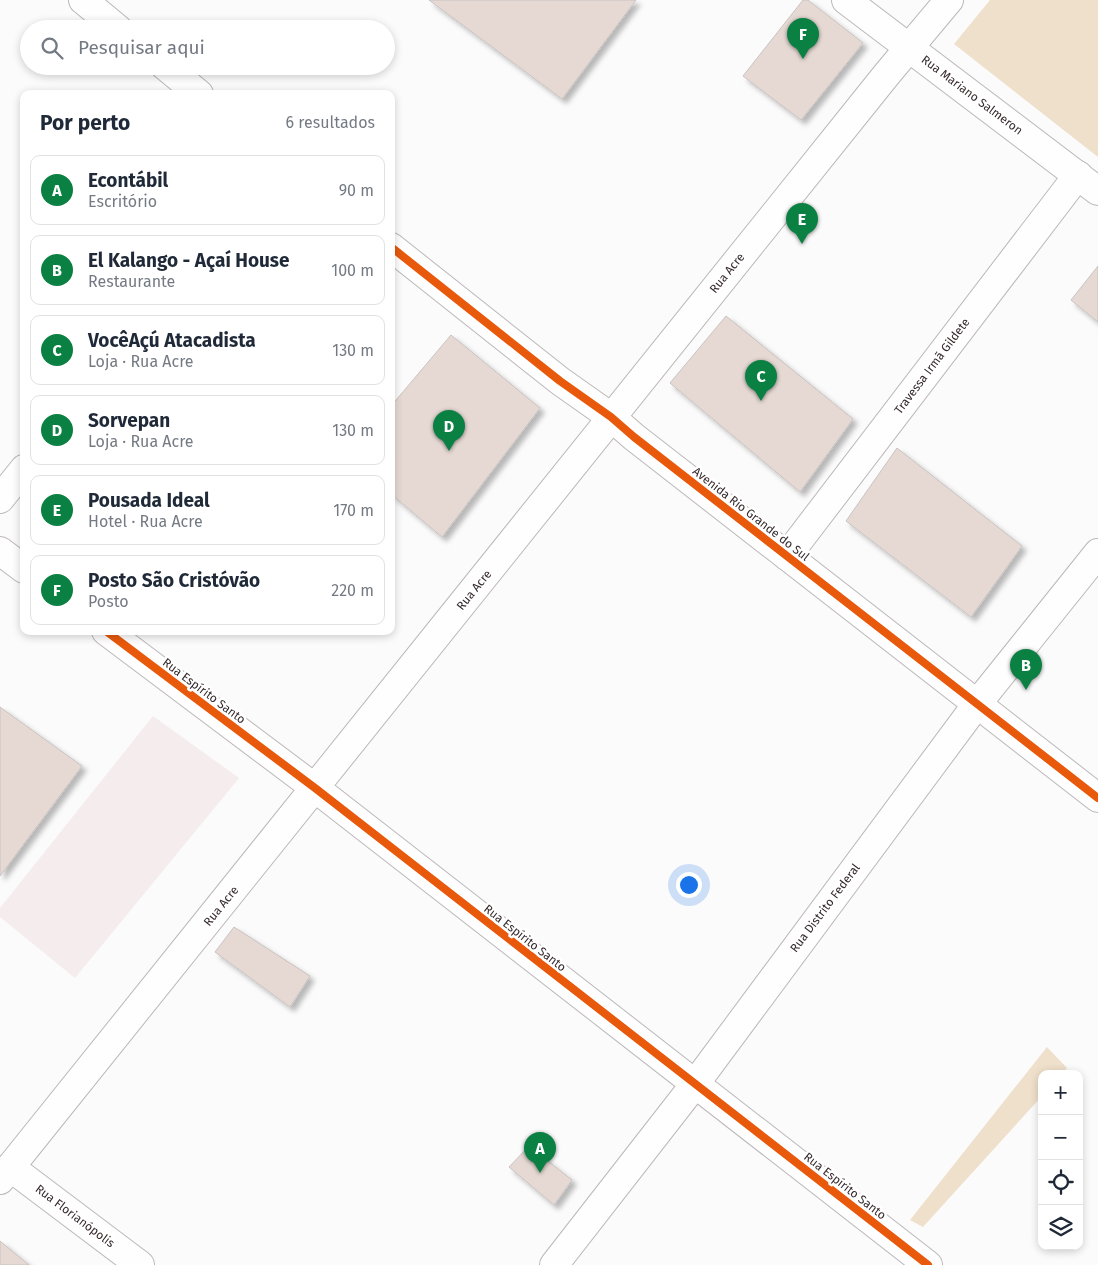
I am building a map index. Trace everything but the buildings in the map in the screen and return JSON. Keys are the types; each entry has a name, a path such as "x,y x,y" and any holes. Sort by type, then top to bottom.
{"street":[{"path":"83,0 107,20"},
{"name":"Rua Mariano Salmeron","path":"846,0 1088,183"},
{"name":"Rua Acre","path":"5,1174 611,417 949,0"},
{"path":"176,75 194,90"},
{"name":"Travessa Irmã Gildete","path":"787,556 1088,183"},
{"name":"Avenida Rio Grande do Sul","path":"395,250 560,381 611,417 634,438 1098,798"},
{"path":"0,499 20,474"},
{"path":"0,551 20,566"},
{"name":"Rua Distrito Federal","path":"554,1265 695,1084 977,704 1098,553"},
{"name":"Rua Espírito Santo","path":"111,635 315,788 928,1265"},
{"name":"Rua Florianópolis","path":"5,1174 140,1265"}],"shaded area":[{"path":"990,0 1098,0 1098,157 954,44"},
{"path":"153,716 239,778 75,978 0,917 0,908"},
{"path":"1047,1047 1067,1068 1065,1070 1038,1070 1038,1100 923,1227 910,1220"}],"cycle path":[{"path":"395,250 560,381 611,417 634,437 1098,798"},
{"path":"111,635 315,788 928,1265"}],"place":[{"name":"Posto São Cristóvão","path":"803,59"},
{"name":"Pousada Ideal","path":"802,244"},
{"name":"VocêAçú Atacadista","path":"761,401"},
{"name":"Sorvepan","path":"449,451"},
{"name":"El Kalango - Açaí House","path":"1026,690"},
{"name":"Econtábil","path":"540,1173"}]}
